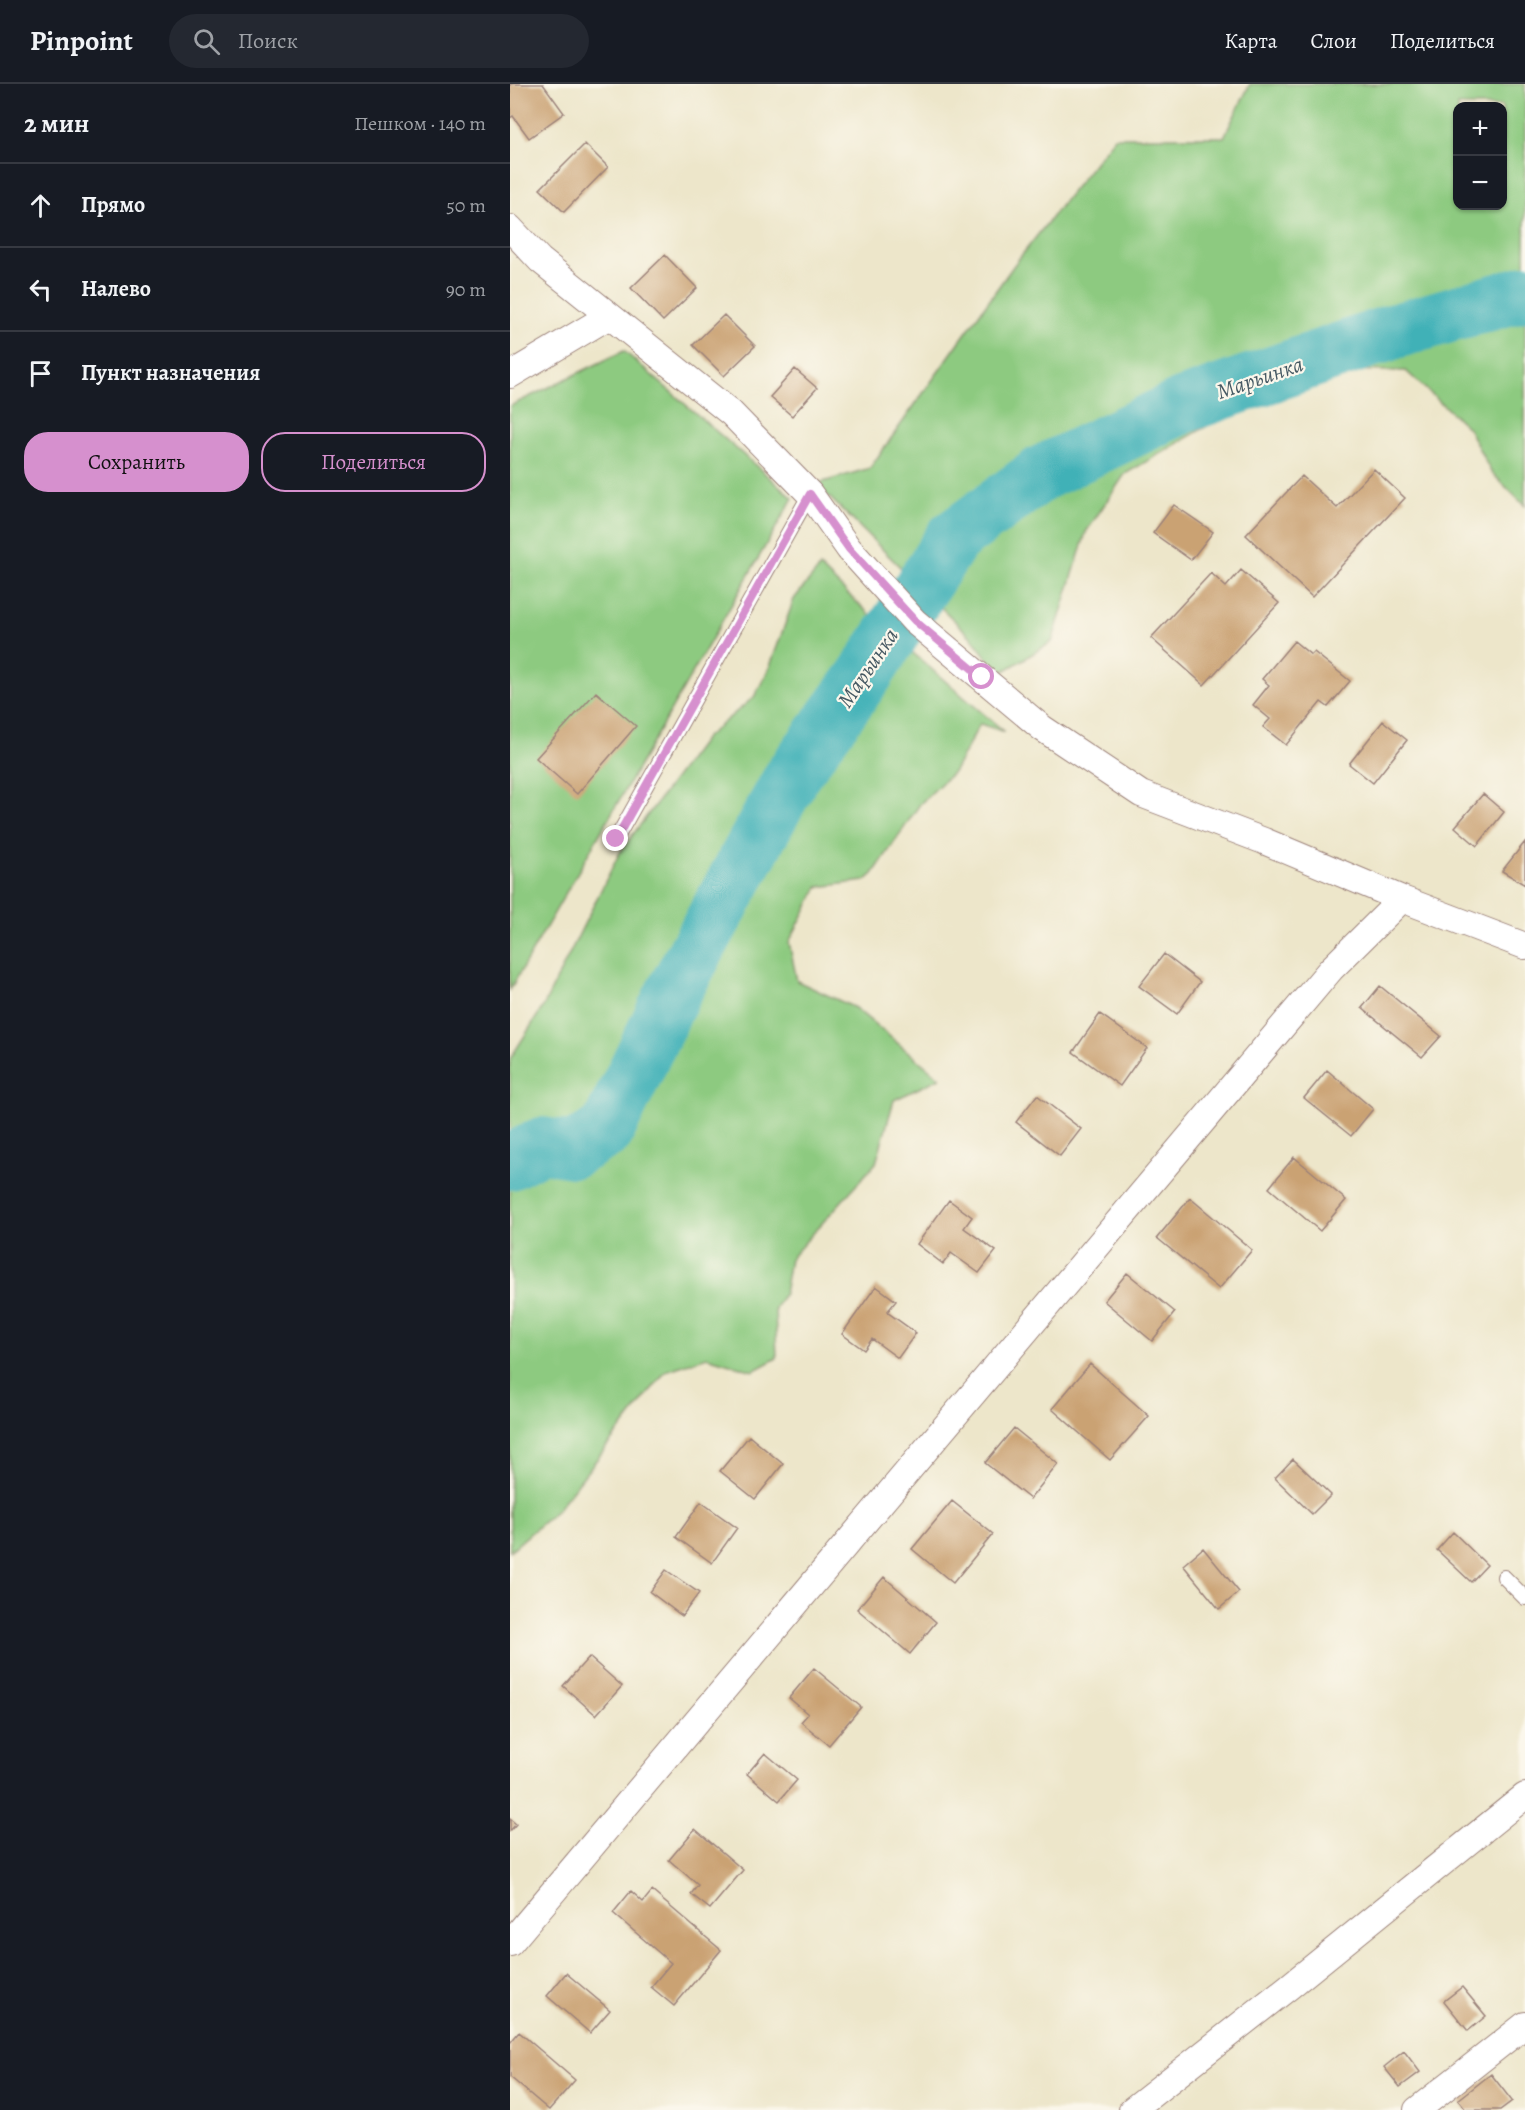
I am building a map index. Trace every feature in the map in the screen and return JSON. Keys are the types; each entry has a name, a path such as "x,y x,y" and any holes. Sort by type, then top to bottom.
{"street":[{"path":"510,228 540,260 732,413 810,494 849,549 915,621 1042,728 1142,794 1525,946"},
{"path":"510,375 609,316"},
{"path":"510,1943 1331,969 1402,899"},
{"path":"1132,2110 1525,1796"},
{"path":"1417,2110 1525,2025"}],"lane":[{"path":"616,839 810,494"},
{"path":"1504,1577 1525,1598"}],"green space":[{"path":"1250,84 1525,84 1525,506 1491,472 1468,428 1406,371 1303,370 1125,474 1086,532 1052,642 999,674 973,639 816,484 870,468 1014,265 1115,137 1224,137"},
{"path":"624,351 793,498 510,990 510,406"},
{"path":"820,567 865,610 1005,732 980,724 954,771 920,804 873,874 865,881 818,887 789,942 797,981 855,1008 940,1078 894,1100 876,1163 790,1259 784,1294 775,1308 777,1358 753,1371 707,1357 666,1371 557,1510 510,1551 510,1059 543,1007 620,852 705,738 754,697 769,669 794,599"}],"building":[{"path":"510,84 543,84 564,113 529,138 513,116 510,118"},
{"path":"585,144 608,167 564,212 540,189"},
{"path":"665,255 697,288 663,321 631,288"},
{"path":"724,315 755,346 724,376 693,345"},
{"path":"795,369 817,388 792,416 770,397"},
{"path":"1374,469 1405,498 1312,597 1246,535 1302,476 1337,508"},
{"path":"1174,505 1213,532 1191,560 1153,533"},
{"path":"1241,570 1279,603 1204,685 1151,638 1211,573 1226,587"},
{"path":"1294,641 1311,655 1314,652 1350,681 1328,707 1321,702 1286,745 1263,727 1270,719 1253,705 1269,685 1262,679"},
{"path":"596,692 636,726 577,794 536,758"},
{"path":"1383,721 1407,740 1373,783 1349,764"},
{"path":"1483,794 1504,812 1477,846 1455,827"},
{"path":"1525,842 1525,885 1502,871"},
{"path":"1164,954 1200,982 1177,1014 1139,986"},
{"path":"1380,986 1441,1036 1422,1057 1362,1008"},
{"path":"1100,1014 1147,1048 1120,1086 1073,1052"},
{"path":"1327,1070 1373,1109 1351,1136 1304,1098"},
{"path":"1037,1095 1081,1129 1060,1156 1016,1122"},
{"path":"1294,1157 1346,1200 1320,1231 1269,1188"},
{"path":"1190,1198 1252,1250 1219,1289 1157,1238"},
{"path":"949,1200 972,1217 964,1228 996,1251 979,1273 951,1253 943,1264 917,1244"},
{"path":"1127,1273 1175,1312 1152,1341 1104,1301"},
{"path":"876,1286 896,1301 887,1312 916,1333 898,1358 872,1339 864,1350 842,1334"},
{"path":"1090,1364 1149,1416 1110,1460 1052,1409"},
{"path":"1014,1428 1058,1464 1030,1499 985,1463"},
{"path":"749,1436 783,1464 755,1499 720,1471"},
{"path":"1293,1459 1331,1495 1312,1514 1275,1478"},
{"path":"952,1501 993,1534 953,1583 912,1549"},
{"path":"701,1502 737,1528 712,1563 676,1537"},
{"path":"1453,1532 1487,1565 1471,1582 1437,1550"},
{"path":"1203,1548 1239,1592 1219,1609 1183,1565"},
{"path":"666,1570 699,1593 682,1616 650,1592"},
{"path":"884,1577 936,1622 910,1654 857,1609"},
{"path":"589,1657 622,1686 596,1715 563,1686"},
{"path":"814,1668 861,1707 829,1745 801,1722 808,1714 789,1698"},
{"path":"765,1753 797,1780 779,1801 747,1774"},
{"path":"510,1819 516,1824 510,1831"},
{"path":"695,1829 743,1870 710,1909 691,1894 698,1885 669,1860"},
{"path":"631,1891 643,1902 652,1891 721,1950 674,2006 651,1987 671,1963 613,1913"},
{"path":"566,1973 610,2010 590,2033 547,1996"},
{"path":"1462,1987 1486,2016 1468,2031 1444,2001"},
{"path":"519,2032 575,2080 549,2110 510,2077 510,2043"},
{"path":"1404,2051 1420,2072 1400,2087 1384,2067"},
{"path":"1491,2074 1512,2101 1500,2110 1466,2110 1458,2100"}],"waterway":[{"name":"Марьинка","path":"510,1162 542,1145 573,1150 607,1130 672,995 793,774 865,675 953,538 1042,473 1182,406 1392,332 1525,293"}],"route":[{"path":"616,839 810,494 849,549 915,621 982,677"}]}
